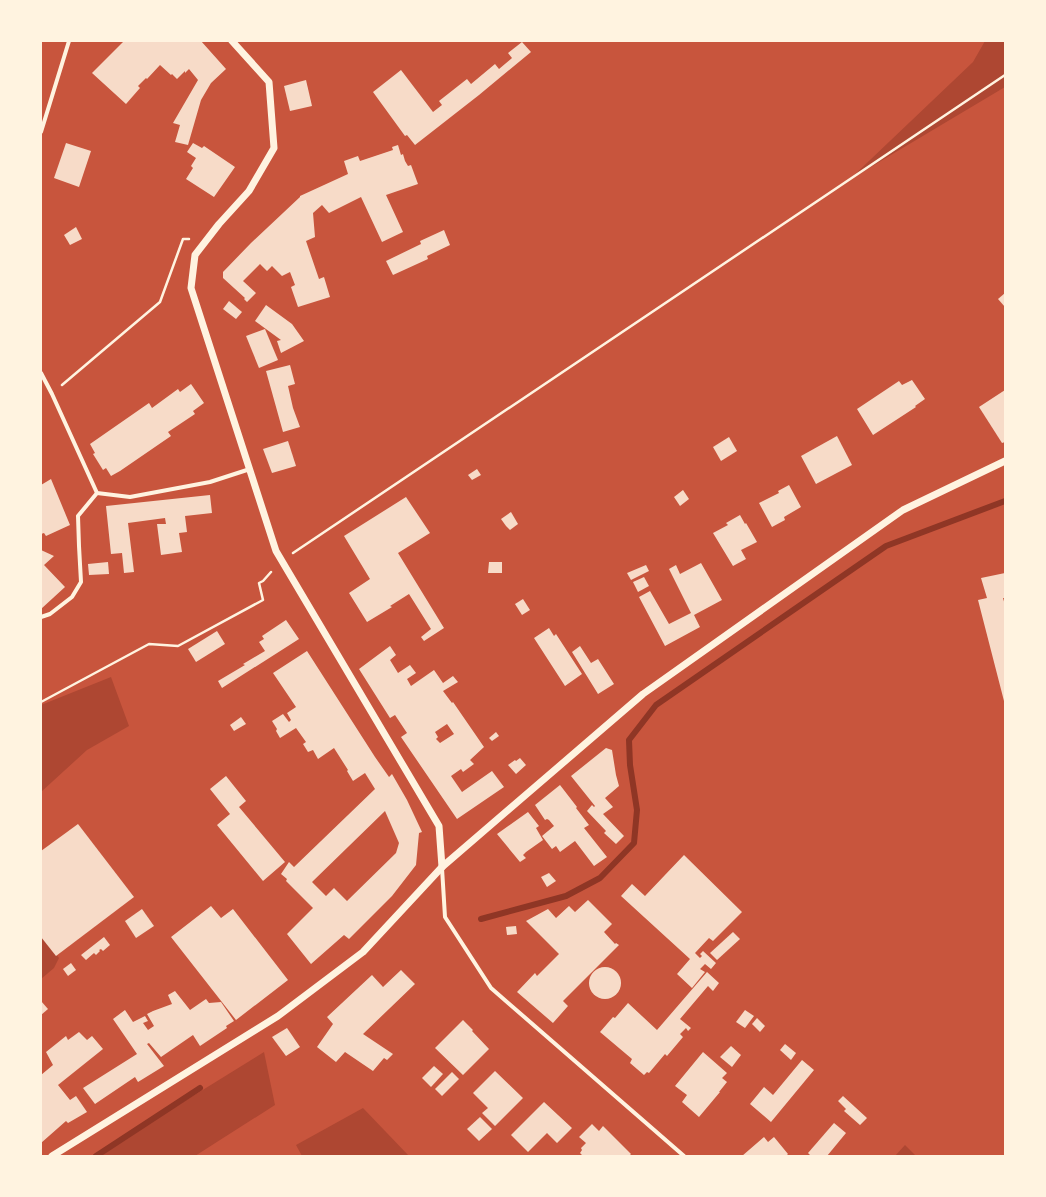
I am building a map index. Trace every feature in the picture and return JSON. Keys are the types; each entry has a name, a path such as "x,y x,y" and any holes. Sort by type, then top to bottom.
{"street":[{"path":"41,132 69,41"},
{"path":"232,41 269,82 274,148 249,190 207,238 195,255 190,288 276,551 439,826 445,917 491,988 684,1156"},
{"path":"41,373 97,493"},
{"path":"52,1156 284,1012 363,952 442,867 642,694 903,510 1005,461"},
{"path":"97,493 130,497 210,482 250,470"},
{"path":"41,617 50,614 72,597 81,582 78,516 97,493"}],"path":[{"path":"41,702 149,644 178,646 263,600 259,583 263,581 282,560 1005,75"},
{"path":"52,394 160,302 182,239 207,238"}],"shaded area":[{"path":"985,41 1005,41 1005,87 849,180 973,62"},
{"path":"111,677 129,726 87,750 41,792 41,705"},
{"path":"41,935 59,958 54,968 41,979"},
{"path":"264,1052 275,1105 195,1156 96,1156"},
{"path":"363,1108 409,1156 302,1156 296,1145"},
{"path":"905,1145 916,1156 895,1156"}],"building":[{"path":"124,41 201,41 226,69 211,83 201,100 188,145 175,142 180,125 173,123 198,80 189,69 177,79 160,65 138,86 140,88 126,104 92,73"},
{"path":"522,42 531,52 415,145 407,135 405,136 373,92 401,70 433,112 442,105 439,101 467,79 471,84 495,64 499,69 512,58 508,53"},
{"path":"306,80 312,106 290,111 284,86"},
{"path":"66,143 91,151 79,187 54,178"},
{"path":"193,143 202,148 204,146 235,167 214,197 186,179 193,168 191,166 196,158 187,152"},
{"path":"398,145 401,155 403,154 408,166 411,165 418,184 386,195 403,232 382,242 361,197 329,213 322,205 313,213 315,237 306,241 319,279 324,277 330,297 298,307 291,287 295,285 290,272 282,276 272,266 267,271 260,264 243,281 256,293 247,302 244,299 245,298 223,278 223,272 300,196 348,174 344,161 358,156 360,161 393,150 392,147"},
{"path":"76,227 82,239 70,245 64,235"},
{"path":"444,230 450,245 427,256 428,259 393,275 386,261 421,244 420,241"},
{"path":"1005,293 1005,307 998,299"},
{"path":"229,301 242,312 236,319 223,309"},
{"path":"266,305 292,324 304,341 281,353 277,341 281,340 255,321"},
{"path":"265,329 278,360 259,368 246,336"},
{"path":"290,365 295,384 288,386 293,408 300,427 283,432 266,371"},
{"path":"912,380 925,399 915,406 916,407 873,435 857,409 899,381 902,385"},
{"path":"191,384 204,403 193,411 195,414 168,432 171,436 120,471 111,476 106,468 103,470 93,454 95,453 90,444 149,403 152,408 178,389 180,392"},
{"path":"1005,390 1005,442 1002,443 979,407"},
{"path":"837,436 852,465 816,484 801,456"},
{"path":"729,437 737,451 721,461 713,447"},
{"path":"288,441 296,466 272,473 263,449"},
{"path":"477,469 481,475 472,480 468,475"},
{"path":"51,479 70,525 46,536 44,533 41,534 41,485"},
{"path":"789,485 801,507 784,517 785,520 772,527 759,503 779,493 778,491"},
{"path":"683,490 689,499 680,506 674,497"},
{"path":"210,495 212,513 185,516 187,532 179,533 182,552 161,555 157,524 166,524 165,518 128,523 134,572 124,573 122,553 111,554 106,506"},
{"path":"406,497 430,533 398,553 444,628 424,641 421,637 431,629 409,594 390,606 392,607 367,622 349,593 370,579 344,536"},
{"path":"511,512 518,524 510,530 501,519"},
{"path":"740,515 757,542 741,550 746,559 733,566 713,533 728,525 726,523"},
{"path":"41,550 54,556 44,565 65,587 41,609"},
{"path":"108,562 109,574 89,575 88,564"},
{"path":"489,562 502,562 502,573 488,573"},
{"path":"701,563 722,600 694,615 700,627 665,646 639,597 650,591 669,624 691,613 669,569 676,565 680,574"},
{"path":"646,565 649,571 631,580 627,573"},
{"path":"1005,573 1005,598 1003,598 1005,605 1004,701 978,600 987,598 981,578"},
{"path":"644,577 649,586 638,592 633,582"},
{"path":"523,599 530,610 522,615 515,604"},
{"path":"286,620 299,639 222,688 218,681 265,651 259,642 264,639 262,636"},
{"path":"549,628 554,636 556,634 582,674 565,686 534,638"},
{"path":"217,631 225,644 196,662 188,649"},
{"path":"390,646 396,655 390,660 398,673 410,665 416,673 407,679 411,686 434,670 443,683 453,676 458,682 443,691 452,703 453,702 484,747 470,760 474,764 463,772 461,769 451,776 462,792 492,771 504,787 457,819 401,737 407,733 395,715 390,718 359,669","holes":["447,724 454,734 440,743 436,739 438,737 435,732"]},
{"path":"580,646 591,663 598,659 614,684 598,694 572,652"},
{"path":"307,651 375,757 389,777 392,774 407,800 422,832 419,833 416,865 392,896 349,939 344,935 311,964 287,934 313,908 281,874 289,862 294,867 375,789 365,773 353,781 334,748 318,759 313,750 308,752 303,744 306,742 296,728 280,738 272,721 283,714 289,722 291,720 287,713 296,707 273,673","holes":["385,811 399,843 396,853 347,901 334,888 326,896 312,882"]},
{"path":"241,717 246,724 234,731 230,725"},
{"path":"496,732 499,736 492,741 489,738"},
{"path":"606,748 612,750 619,786 605,798 613,807 603,814 624,836 616,844 604,833 606,831 587,811 592,805 594,807 595,806 571,776"},
{"path":"520,758 526,765 516,774 508,765"},
{"path":"226,776 246,801 239,807 285,862 263,881 217,825 230,814 210,789"},
{"path":"560,785 589,825 584,828 607,857 594,866 575,841 560,852 556,846 552,849 542,836 554,826 549,820 545,820 535,805"},
{"path":"528,812 539,826 536,828 543,840 526,852 523,855 526,858 520,862 497,834"},
{"path":"78,824 134,897 56,956 41,937 41,851"},
{"path":"684,855 742,912 713,941 709,938 695,953 700,958 702,956 700,954 703,951 716,963 711,969 705,964 700,969 705,972 692,988 677,974 690,959 621,896 632,884 645,896"},
{"path":"549,873 556,881 547,887 541,877"},
{"path":"588,900 612,924 604,932 615,944 616,943 619,945 563,1001 568,1006 553,1023 517,992 535,973 537,976 559,954 526,921 548,909 556,918 569,906 575,912"},
{"path":"211,906 221,918 233,909 288,980 236,1020 171,937"},
{"path":"142,909 154,926 136,938 125,921"},
{"path":"516,926 517,934 507,935 506,927"},
{"path":"733,932 740,939 717,960 710,953"},
{"path":"104,937 110,945 103,951 101,949 99,950 100,951 96,955 94,953 86,960 81,955"},
{"path":"71,963 76,970 68,976 63,969"},
{"path":"602,967 608,967 618,974 621,983 620,989 614,996 608,999 602,999 592,992 589,986 589,980 596,970"},
{"path":"401,970 415,984 363,1034 393,1054 387,1060 384,1058 373,1071 345,1052 336,1062 317,1047 333,1024 327,1017 372,975 383,987"},
{"path":"707,972 719,983 713,991 708,986 680,1019 691,1028 688,1031 686,1028 680,1034 683,1037 667,1056 665,1054 649,1073 647,1072 644,1075 630,1063 632,1059 600,1032 628,1003 657,1030"},
{"path":"175,991 190,1010 206,999 209,1003 221,1002 234,1021 226,1026 227,1028 200,1046 193,1035 161,1057 149,1043 147,1044 164,1066 138,1082 135,1077 95,1104 83,1088 137,1054 113,1019 125,1010 133,1022 145,1016 148,1021 143,1023 148,1030 154,1026 147,1014 172,1004 168,995"},
{"path":"41,1001 48,1009 41,1015"},
{"path":"745,1010 754,1016 745,1028 736,1022"},
{"path":"757,1018 765,1026 760,1032 752,1024"},
{"path":"463,1020 489,1049 463,1075 435,1048"},
{"path":"287,1028 300,1047 286,1056 272,1037"},
{"path":"79,1032 87,1040 92,1036 103,1049 58,1085 70,1100 76,1096 87,1112 68,1123 66,1121 41,1143 41,1075 53,1065 46,1052 66,1036 68,1040"},
{"path":"785,1044 796,1053 791,1060 780,1050"},
{"path":"731,1046 741,1055 732,1067 720,1057"},
{"path":"703,1052 727,1073 722,1078 727,1082 699,1117 682,1102 687,1095 675,1086"},
{"path":"802,1060 814,1070 771,1122 750,1104 764,1087 773,1095"},
{"path":"434,1066 443,1074 431,1087 422,1078"},
{"path":"495,1071 523,1098 495,1126 482,1113 488,1108 473,1093"},
{"path":"452,1072 459,1079 442,1096 435,1089"},
{"path":"843,1096 867,1118 860,1125 844,1111 846,1109 838,1101"},
{"path":"544,1102 572,1128 557,1143 547,1133 528,1152 511,1135"},
{"path":"480,1117 492,1129 479,1141 467,1129"},
{"path":"834,1123 846,1133 827,1156 811,1156 808,1153"},
{"path":"592,1124 599,1131 603,1126 631,1154 629,1156 583,1156 580,1153 582,1150 581,1148 586,1143 579,1137"},
{"path":"764,1137 768,1142 774,1137 788,1154 786,1156 742,1156"}],"waterway":[{"path":"481,919 566,896 600,878 634,843 637,810 630,765 629,740 656,705 886,546 1005,501"},
{"path":"96,1156 200,1088"}]}
